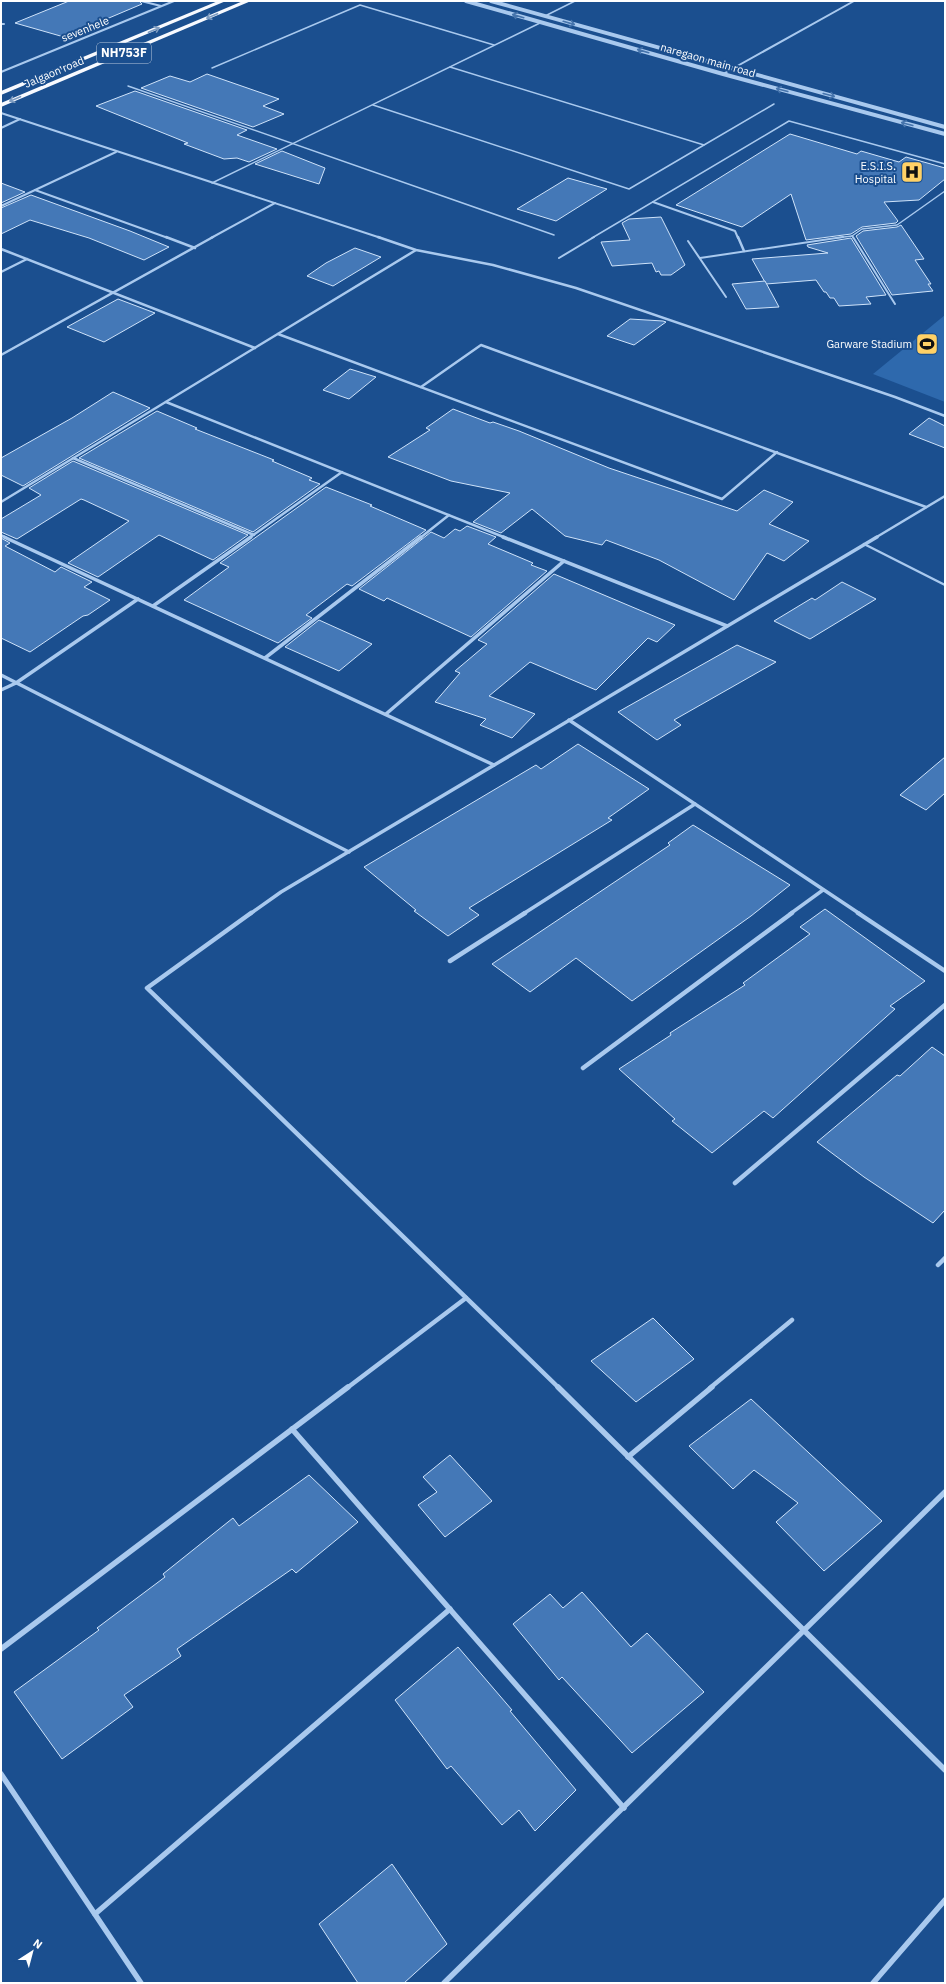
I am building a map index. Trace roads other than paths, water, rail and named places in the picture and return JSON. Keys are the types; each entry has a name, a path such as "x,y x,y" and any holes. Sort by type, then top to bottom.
{"highway":[{"name":"Jalgaon road","path":"1,93 223,1"},
{"name":"Jalgaon road","path":"1,105 248,1"}],"street":[{"path":"141,1 161,6"},
{"name":"sevenhele","path":"1,72 174,1"},
{"name":"naregaon main road","path":"466,1 723,74 945,134"},
{"name":"naregaon main road","path":"491,1 945,127"},
{"path":"723,74 854,1"},
{"path":"1,113 416,250 493,265 576,288 888,394 945,416"},
{"path":"1,128 20,120"},
{"path":"1,206 117,151"},
{"path":"35,190 195,248"},
{"path":"653,202 734,231 744,251"},
{"path":"1,355 275,204"},
{"path":"1,248 255,348"},
{"path":"1,502 416,250"},
{"path":"1,272 27,259"},
{"path":"278,334 722,499 778,452"},
{"path":"421,387 481,345 926,507"},
{"path":"166,402 727,626"},
{"path":"74,458 254,535"},
{"path":"153,606 342,472"},
{"path":"945,496 281,892 147,988 466,1298 945,1770"},
{"path":"265,658 449,515"},
{"path":"1,535 494,765"},
{"path":"386,714 564,561"},
{"path":"1,690 16,683 138,599"},
{"path":"1,675 349,852"},
{"path":"569,720 945,971"},
{"path":"450,961 695,804"},
{"path":"583,1068 823,890"},
{"path":"735,1183 945,1006"},
{"path":"938,1265 945,1258"},
{"path":"1,1648 466,1298"},
{"path":"628,1457 792,1320"},
{"path":"292,1429 624,1808"},
{"path":"444,1983 805,1631 945,1492"},
{"path":"95,1914 450,1610"},
{"path":"1,1774 141,1983"},
{"path":"873,1983 945,1900"}],"lane":[{"path":"545,16 575,1"},
{"path":"212,68 360,5 494,45"},
{"path":"212,183 542,22"},
{"path":"450,67 704,145"},
{"path":"128,86 554,235"},
{"path":"373,105 629,189 774,104"},
{"path":"559,258 788,121 945,164"},
{"path":"700,258 852,236 862,229 897,225 945,191"},
{"path":"852,236 895,304"},
{"path":"688,240 726,297"},
{"path":"864,544 945,585"}],"place":[{"name":"E.S.I.S. Hospital","path":"912,172"},
{"name":"Garware Stadium","path":"927,344"}]}
